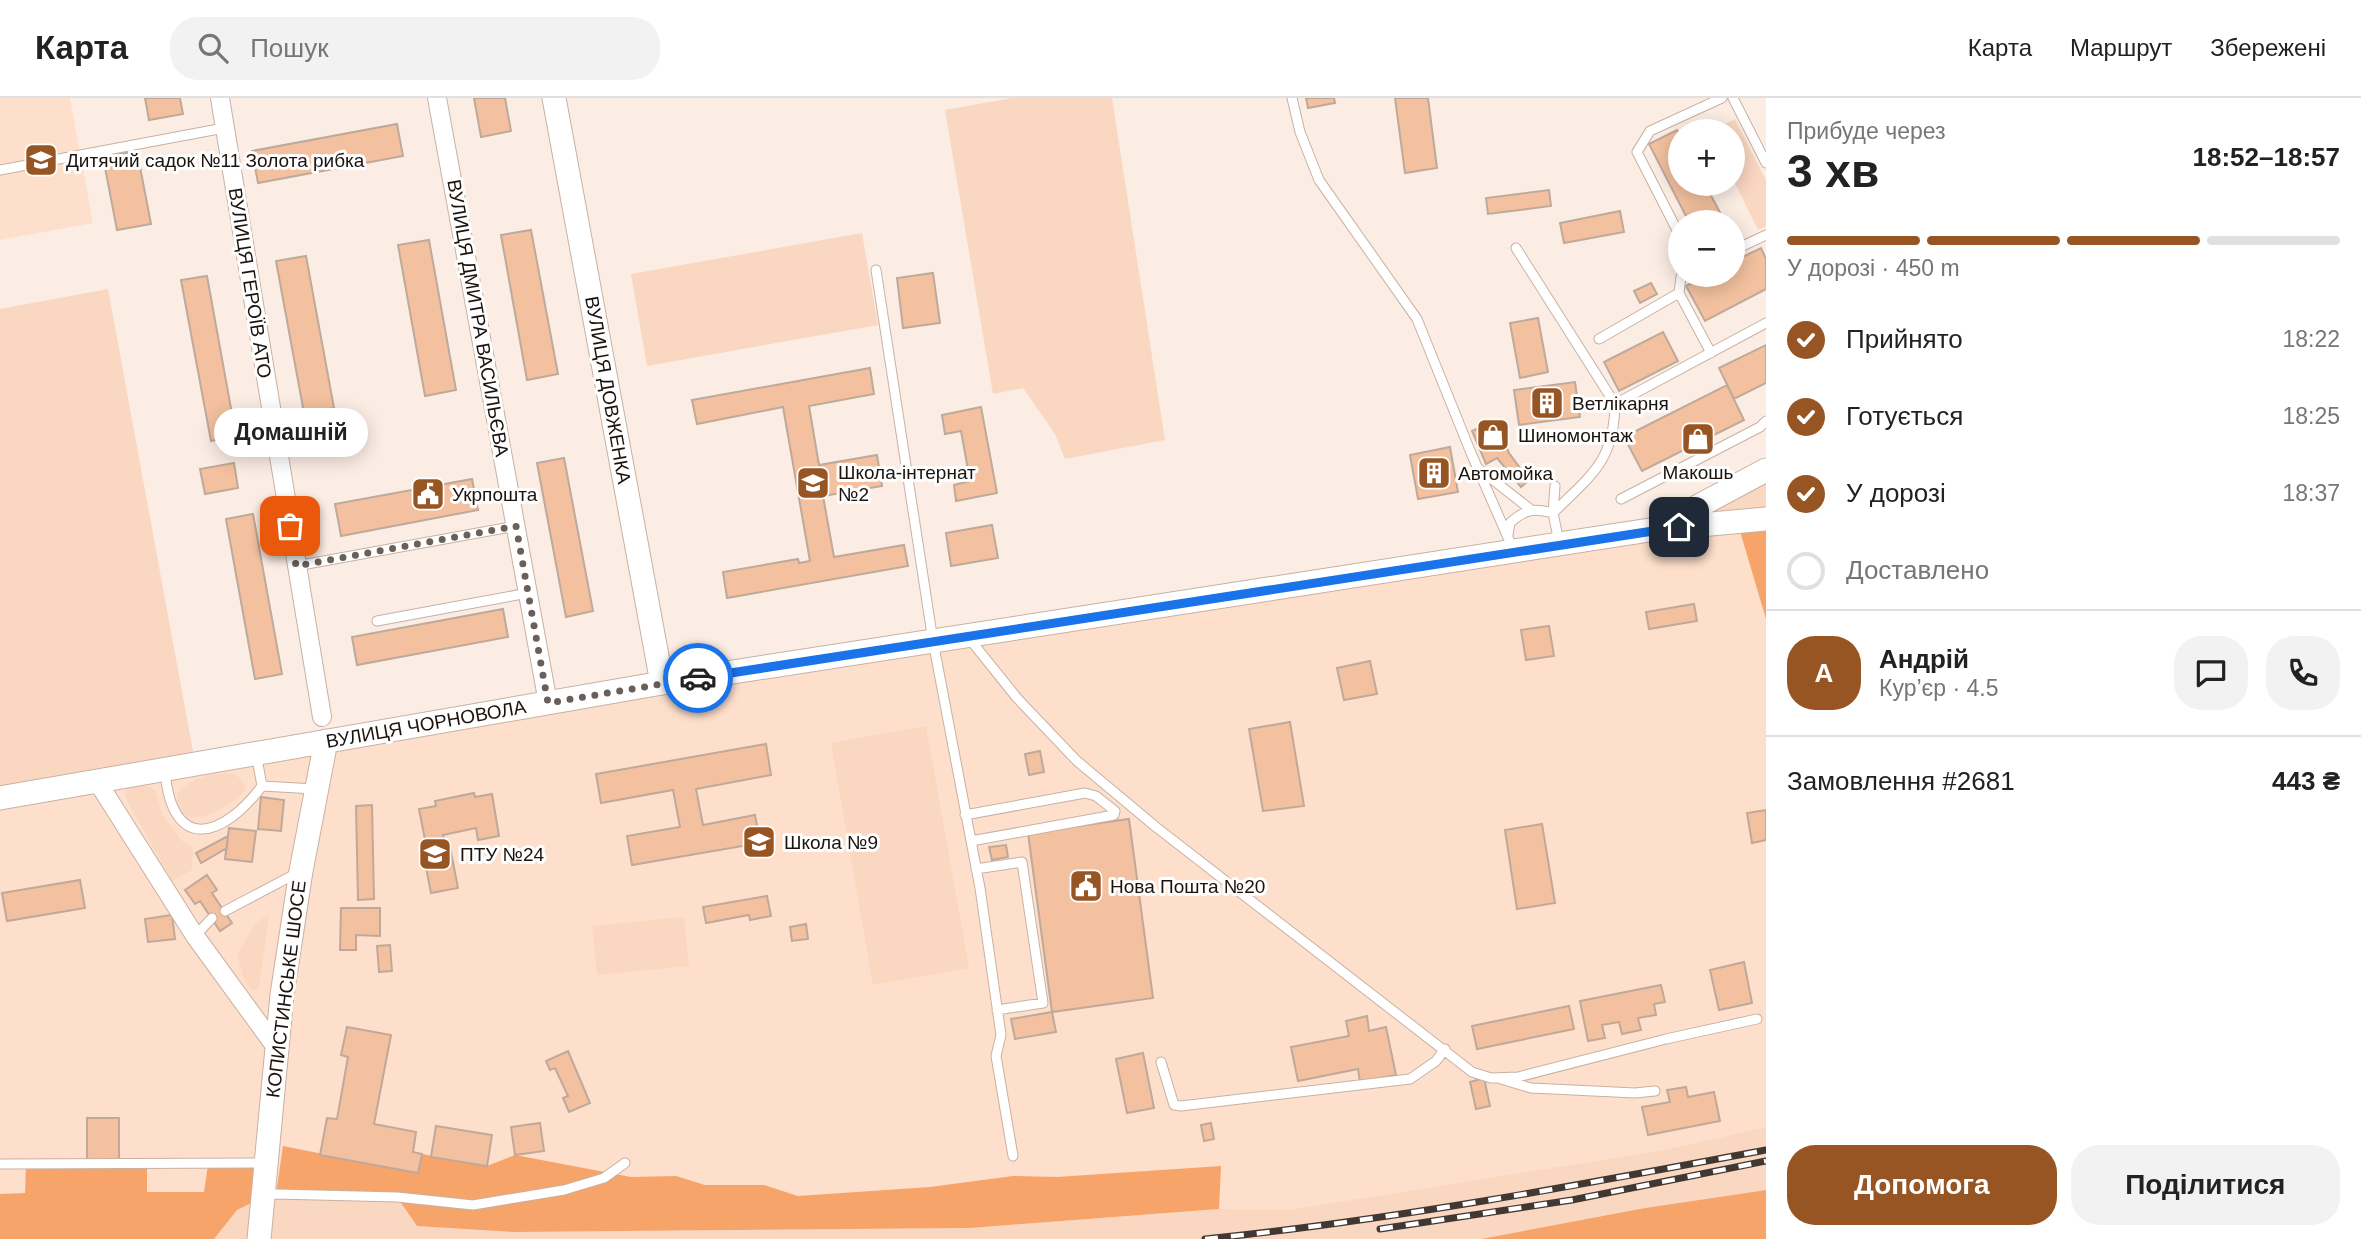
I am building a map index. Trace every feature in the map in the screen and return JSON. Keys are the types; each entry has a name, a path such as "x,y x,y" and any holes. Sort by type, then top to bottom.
{"street":[{"name":"ВУЛИЦЯ ГЕРОЇВ АТО","path":"219,98 322,717"},
{"name":"ВУЛИЦЯ ДМИТРА ВАСИЛЬЄВА","path":"437,98 548,703"},
{"name":"ВУЛИЦЯ ДОВЖЕНКА","path":"554,98 662,683"},
{"path":"1656,529 1766,470"},
{"name":"ВУЛИЦЯ ЧОРНОВОЛА","path":"0,798 662,683 967,636 1511,543 1559,544 1656,529 1766,519"},
{"name":"КОПИСТИНСЬКЕ ШОСЕ","path":"259,1239 282,995 301,871 326,741"},
{"path":"97,781 195,936 278,1050"}],"lane":[{"path":"1292,98 1300,132 1319,180 1417,319 1511,543"},
{"path":"1668,213 1637,152 1650,131 1722,98"},
{"path":"1733,98 1766,163"},
{"path":"0,170 224,128"},
{"path":"1745,245 1766,235"},
{"path":"1516,248 1615,404 1615,424 1609,450 1601,465 1553,513"},
{"path":"876,270 933,641 976,869 1001,1035 996,1056 1013,1156"},
{"path":"1680,287 1679,293 1710,353"},
{"path":"1599,339 1679,293"},
{"path":"1615,404 1766,323"},
{"path":"1621,499 1760,427 1766,421"},
{"path":"1478,468 1530,509 1553,513"},
{"path":"1555,486 1553,513 1559,544"},
{"path":"1511,543 1510,523 1530,509"},
{"path":"296,566 516,526"},
{"path":"377,621 528,593"},
{"path":"967,636 1017,698 1077,761 1156,827 1472,1072 1531,1088 1635,1093 1655,1091"},
{"path":"165,769 167,794 172,809 181,821 201,830 215,827 230,819 246,807 262,786 256,753"},
{"path":"262,786 316,789"},
{"path":"965,815 1085,793 1096,796 1115,811 1114,815 971,841"},
{"path":"976,869 1022,862 1043,1003 997,1010"},
{"path":"225,911 301,871"},
{"path":"195,936 212,918"},
{"path":"1498,1078 1518,1077 1665,1038 1757,1018"},
{"path":"1161,1062 1170,1097 1174,1105 1181,1106 1410,1079 1436,1061 1445,1049"},
{"path":"0,1164 266,1163"},
{"path":"262,1197 276,1194 397,1197 473,1205 564,1190 604,1178 625,1163"}],"shaded area":[{"name":"Дитячий садок №11 Золота рибка","path":"0,98 70,98 93,223 0,240"},
{"path":"1012,98 1112,98 1165,440 1065,459 1055,434 1023,388 993,394 945,110"},
{"path":"1745,139 1766,180 1766,226 1758,230 1741,196 1745,196"},
{"path":"862,233 878,325 647,366 631,274"},
{"path":"108,289 194,757 0,791 0,309"},
{"path":"1766,478 1766,512 1688,519"},
{"path":"1766,526 1766,1127 1663,1150 1288,1210 1219,1209 362,1239 0,1239 0,804 331,747 1657,535"},
{"path":"1766,526 1766,619 1739,528"},
{"path":"926,726 969,968 873,985 831,743"},
{"path":"236,774 245,785 245,790 217,811 195,817 186,815 179,808 177,795 188,784 211,775"},
{"path":"148,786 155,790 163,816 183,842 193,847 192,870 172,881 128,803 125,792 127,788"},
{"path":"269,914 259,988 252,991 244,980 237,954 256,923"},
{"path":"684,917 689,966 597,975 592,926"},
{"path":"1766,1127 1766,1190 1645,1208 1481,1239 214,1239 237,1210 263,1197 397,1197 417,1226 514,1232 970,1228 1219,1209 1288,1210 1663,1150"},
{"path":"283,1146 418,1173 422,1154 487,1166 515,1155 631,1177 676,1176 705,1185 764,1185 798,1196 930,1187 1013,1176 1057,1177 1221,1166 1219,1209 970,1228 514,1232 417,1226 397,1197 276,1194"},
{"path":"266,1163 263,1197 237,1210 214,1239 0,1239 0,1194 25,1193 26,1164 147,1165 147,1192 204,1192 208,1165"},
{"path":"1766,1190 1766,1239 1481,1239 1645,1208"}],"building":[{"path":"145,98 180,98 183,114 149,120"},
{"path":"474,98 505,98 511,131 481,137"},
{"path":"1306,98 1334,98 1335,103 1308,108"},
{"path":"1395,98 1428,98 1437,168 1405,173"},
{"path":"397,124 403,156 258,183 252,151"},
{"path":"1668,134 1668,181 1649,144"},
{"path":"137,151 151,224 117,230 103,157"},
{"path":"1549,190 1551,206 1488,214 1486,198"},
{"path":"1676,196 1711,196 1719,210 1683,210"},
{"path":"1620,211 1624,232 1564,243 1560,223"},
{"path":"531,230 558,374 527,380 501,235"},
{"path":"429,240 456,390 425,396 398,245"},
{"path":"1761,248 1766,259 1766,289 1705,321 1687,287 1745,287 1745,256"},
{"path":"306,256 334,408 304,413 276,261"},
{"path":"933,273 940,323 903,328 897,278"},
{"path":"207,276 236,436 211,441 181,280"},
{"path":"1651,283 1657,294 1640,303 1634,291"},
{"path":"1538,318 1548,372 1520,378 1510,323"},
{"path":"1663,332 1678,361 1619,391 1604,362"},
{"path":"1766,345 1766,383 1734,399 1719,368"},
{"path":"870,368 874,394 809,406 819,465 877,455 882,486 823,496 834,557 904,545 908,566 727,598 723,572 798,559 799,563 810,561 783,407 697,424 692,400"},
{"name":"Ветлікарня","path":"1575,382 1580,417 1519,425 1514,390"},
{"path":"1727,385 1744,420 1642,471 1624,437"},
{"path":"981,407 997,493 956,501 954,485 970,481 961,431 945,434 942,415"},
{"path":"1495,420 1509,453 1529,480 1521,487 1497,458 1486,464 1472,431"},
{"name":"Автомойка","path":"1450,447 1458,492 1418,499 1410,455"},
{"path":"564,458 593,611 566,617 537,463"},
{"path":"234,463 238,488 205,494 200,469"},
{"path":"472,479 478,510 341,536 335,504"},
{"path":"253,514 282,674 255,679 226,519"},
{"path":"992,525 998,558 951,566 946,533"},
{"path":"1694,604 1697,621 1649,629 1646,612"},
{"path":"503,609 508,637 357,665 352,637"},
{"path":"1549,626 1554,656 1526,660 1521,630"},
{"path":"1370,661 1377,694 1344,700 1337,668"},
{"path":"1290,722 1304,806 1263,811 1249,729"},
{"path":"766,744 771,775 696,789 703,825 755,815 760,843 632,865 627,836 680,827 673,790 601,803 596,774"},
{"path":"1040,751 1044,772 1029,775 1025,754"},
{"path":"474,793 475,797 492,794 499,836 478,840 476,828 443,835 445,846 427,850 419,809 436,806 435,801"},
{"path":"261,797 284,800 281,831 258,829"},
{"path":"372,805 374,899 358,900 356,806"},
{"path":"1766,810 1766,840 1752,843 1747,813"},
{"path":"1129,819 1153,998 1052,1012 1028,833"},
{"path":"1542,824 1555,903 1517,909 1505,830"},
{"path":"229,828 256,831 252,862 225,859"},
{"path":"228,836 227,848 201,863 196,853"},
{"path":"1006,845 1008,857 992,860 989,847"},
{"path":"450,847 458,888 431,893 423,852"},
{"path":"207,875 217,890 212,893 232,923 220,931 200,901 195,904 185,890"},
{"path":"80,880 85,908 7,921 2,893"},
{"path":"767,896 771,916 750,920 749,915 706,923 703,907"},
{"path":"341,908 380,908 380,936 356,935 356,950 340,950"},
{"path":"172,915 175,939 148,942 145,919"},
{"path":"806,924 808,939 792,941 790,927"},
{"path":"390,945 392,971 379,972 377,946"},
{"path":"1744,962 1752,1003 1719,1010 1710,970"},
{"path":"1661,985 1665,1002 1654,1004 1656,1015 1638,1018 1641,1030 1622,1034 1619,1022 1602,1025 1605,1038 1588,1041 1580,1001"},
{"path":"1569,1006 1574,1029 1477,1049 1472,1026"},
{"path":"1052,1012 1056,1032 1015,1039 1011,1019"},
{"path":"1367,1016 1369,1031 1386,1027 1396,1075 1360,1082 1358,1069 1298,1081 1291,1047 1349,1036 1346,1021"},
{"path":"347,1027 391,1035 374,1124 416,1132 413,1152 422,1154 418,1173 320,1155 327,1118 337,1119 348,1057 341,1055"},
{"path":"568,1051 590,1103 569,1112 563,1098 568,1096 555,1068 550,1070 546,1061"},
{"path":"1143,1053 1154,1108 1127,1113 1116,1059"},
{"path":"1484,1078 1490,1106 1476,1109 1470,1082"},
{"path":"1686,1087 1688,1097 1714,1092 1720,1121 1648,1135 1642,1107 1670,1102 1667,1090"},
{"path":"87,1118 119,1118 119,1162 87,1162"},
{"path":"540,1123 544,1151 515,1155 511,1127"},
{"path":"1211,1123 1214,1139 1204,1141 1201,1125"},
{"path":"436,1126 492,1135 487,1166 431,1157"}],"railway":[{"path":"1205,1239 1416,1212 1766,1150"},
{"path":"1380,1229 1572,1200 1766,1161"}],"way so far":[{"path":"290,526 296,566 516,526 548,703 698,678"}],"place":[{"name":"Дитячий садок №11 Золота рибка","path":"41,160"},
{"name":"Ветлікарня","path":"1547,403"},
{"name":"Шиномонтаж","path":"1493,435"},
{"name":"Макошь","path":"1698,439"},
{"name":"Автомойка","path":"1434,473"},
{"name":"Школа-інтернат №2","path":"813,483"},
{"name":"Укрпошта","path":"428,494"},
{"name":"Домашній","path":"290,526"},
{"name":"Школа №9","path":"759,842"},
{"name":"ПТУ №24","path":"435,854"},
{"name":"Нова Пошта №20","path":"1086,886"}],"route":[{"path":"698,678 1679,527"}]}
